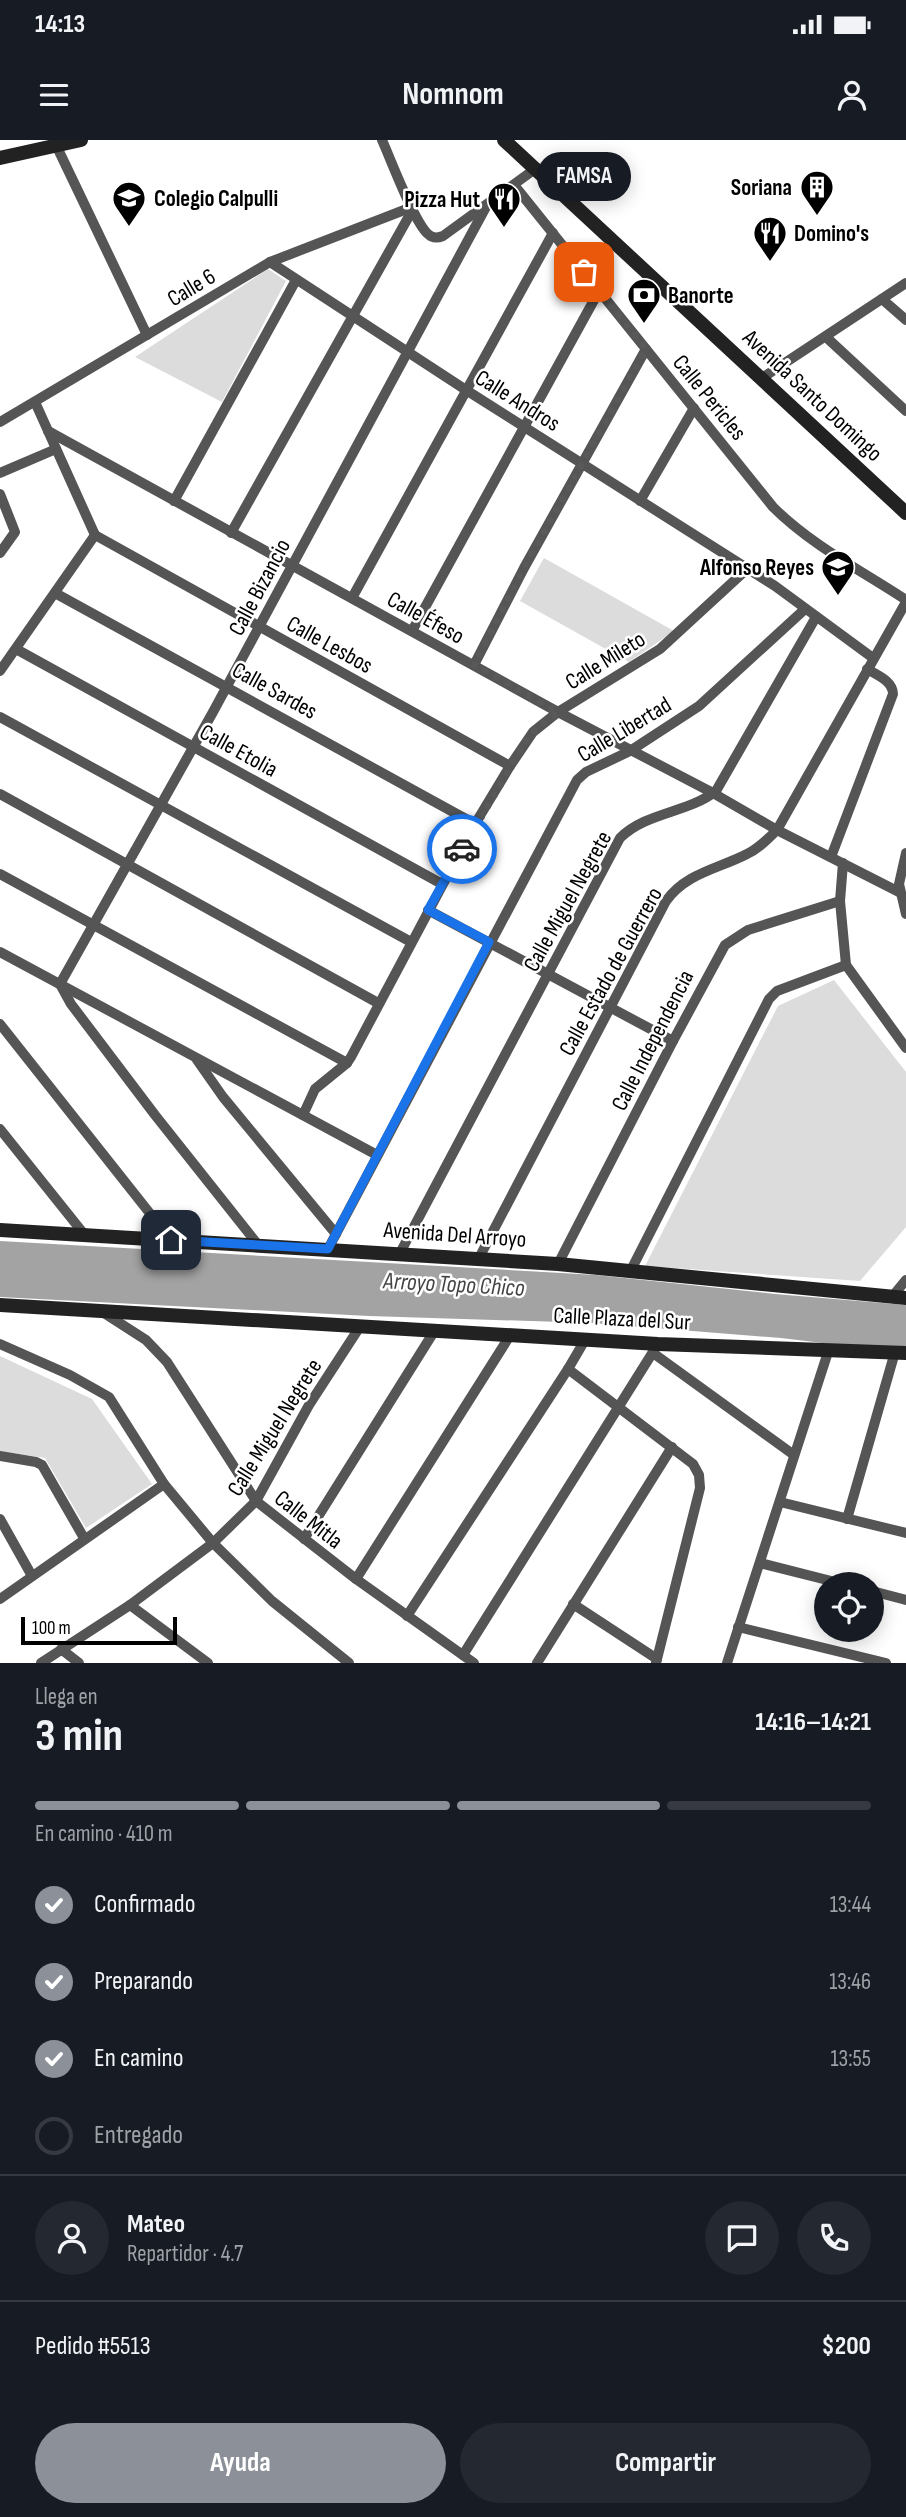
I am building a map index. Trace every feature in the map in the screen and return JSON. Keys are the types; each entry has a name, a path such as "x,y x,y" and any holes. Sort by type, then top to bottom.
{"street":[{"path":"0,158 46,144 81,140"},
{"path":"382,140 427,234 439,238 535,169"},
{"name":"Avenida Santo Domingo","path":"505,140 906,513"},
{"path":"46,144 147,335"},
{"name":"Calle Pericles","path":"514,185 774,508 788,522 906,601"},
{"name":"Calle Bizancio","path":"60,984 260,627 488,205"},
{"path":"231,533 413,208"},
{"name":"Calle 6","path":"0,422 270,262 413,208"},
{"path":"352,598 553,233"},
{"name":"Calle Andros","path":"270,262 408,354 775,586 873,658"},
{"path":"174,501 296,280"},
{"path":"762,378 906,283"},
{"path":"412,631 599,291"},
{"path":"882,299 906,320"},
{"path":"826,338 906,411"},
{"path":"474,665 524,568 646,349"},
{"path":"0,671 95,535 35,402"},
{"path":"640,501 694,408"},
{"name":"Calle Éfeso","path":"48,431 558,712 843,863 902,898"},
{"path":"0,473 56,449"},
{"path":"0,494 15,532 0,553"},
{"name":"Calle Lesbos","path":"95,535 510,766"},
{"name":"Calle Mileto","path":"303,1115 315,1089 347,1063 475,824 533,732 558,712 660,649 747,569"},
{"name":"Calle Sardes","path":"55,593 475,824"},
{"name":"Calle Estado de Guerrero","path":"479,1258 610,1007 673,893 697,875 747,854 777,830 906,601"},
{"name":"Calle Libertad","path":"328,1249 577,780 586,772 631,751 699,705 805,609"},
{"path":"713,793 816,617"},
{"name":"Calle Etolia","path":"16,649 442,884"},
{"path":"831,857 894,689 890,683 867,669"},
{"path":"0,717 411,942"},
{"name":"Calle Miguel Negrete","path":"400,1253 620,838 638,825 713,793"},
{"path":"0,794 379,1003"},
{"path":"906,853 898,884 906,914"},
{"path":"843,863 840,901 846,965 906,1048"},
{"path":"0,874 347,1063"},
{"name":"Calle Independencia","path":"558,1264 718,957 735,937 748,930 840,901"},
{"path":"428,910 673,1041"},
{"path":"0,952 377,1155"},
{"path":"631,1270 768,999 777,991 846,965"},
{"path":"60,984 71,1004 146,1104 259,1245"},
{"path":"0,1024 171,1240"},
{"path":"194,1056 223,1097 335,1234"},
{"path":"0,1129 85,1234"},
{"name":"Avenida Del Arroyo","path":"0,1230 479,1258 631,1270 700,1280 899,1297"},
{"path":"899,1297 906,1280"},
{"name":"Calle Plaza del Sur","path":"0,1305 511,1334 656,1348 829,1349 900,1353"},
{"name":"Calle Mitla","path":"100,1311 146,1340 167,1362 256,1502 356,1579 474,1663"},
{"name":"Calle Miguel Negrete","path":"41,1663 130,1605 213,1543 256,1502 309,1405 360,1325"},
{"path":"304,1539 435,1330"},
{"path":"356,1579 511,1334"},
{"path":"407,1616 585,1340"},
{"path":"0,1344 70,1375 109,1397 164,1484 213,1543 272,1601 349,1663"},
{"path":"463,1655 656,1348 794,1455"},
{"path":"727,1663 829,1349"},
{"path":"847,1518 900,1353"},
{"path":"568,1369 693,1464 699,1475 700,1488 657,1661 573,1604"},
{"path":"537,1663 672,1447"},
{"path":"0,1456 42,1465 85,1538"},
{"path":"0,1599 164,1484"},
{"path":"780,1502 906,1533"},
{"path":"0,1519 32,1576"},
{"path":"760,1563 814,1577"},
{"path":"884,1594 906,1600"},
{"path":"130,1605 208,1663"},
{"path":"738,1627 886,1663"},
{"path":"61,1649 79,1663"}],"shaded area":[{"path":"268,269 286,281 222,402 135,357"},
{"path":"544,558 674,631 629,662 520,601"},
{"path":"834,980 906,1072 906,1227 860,1281 645,1266 778,1006"},
{"path":"0,1356 92,1399 152,1484 86,1528 45,1458 0,1451"}],"water":[{"name":"Arroyo Topo Chico","path":"0,1241 596,1275 906,1305 906,1353 781,1338 593,1323 369,1316 0,1297"}],"way so far":[{"path":"462,849 525,743 545,720 558,712 474,665 524,568 646,349 584,272"}],"place":[{"name":"Soriana","path":"817,217"},
{"name":"Colegio Calpulli","path":"129,228"},
{"name":"Pizza Hut","path":"504,229"},
{"name":"Domino's","path":"770,263"},
{"name":"FAMSA","path":"584,272"},
{"name":"Banorte","path":"644,325"},
{"name":"Alfonso Reyes","path":"838,597"}],"route":[{"path":"171,1240 328,1249 489,942 428,910 462,849"}]}
